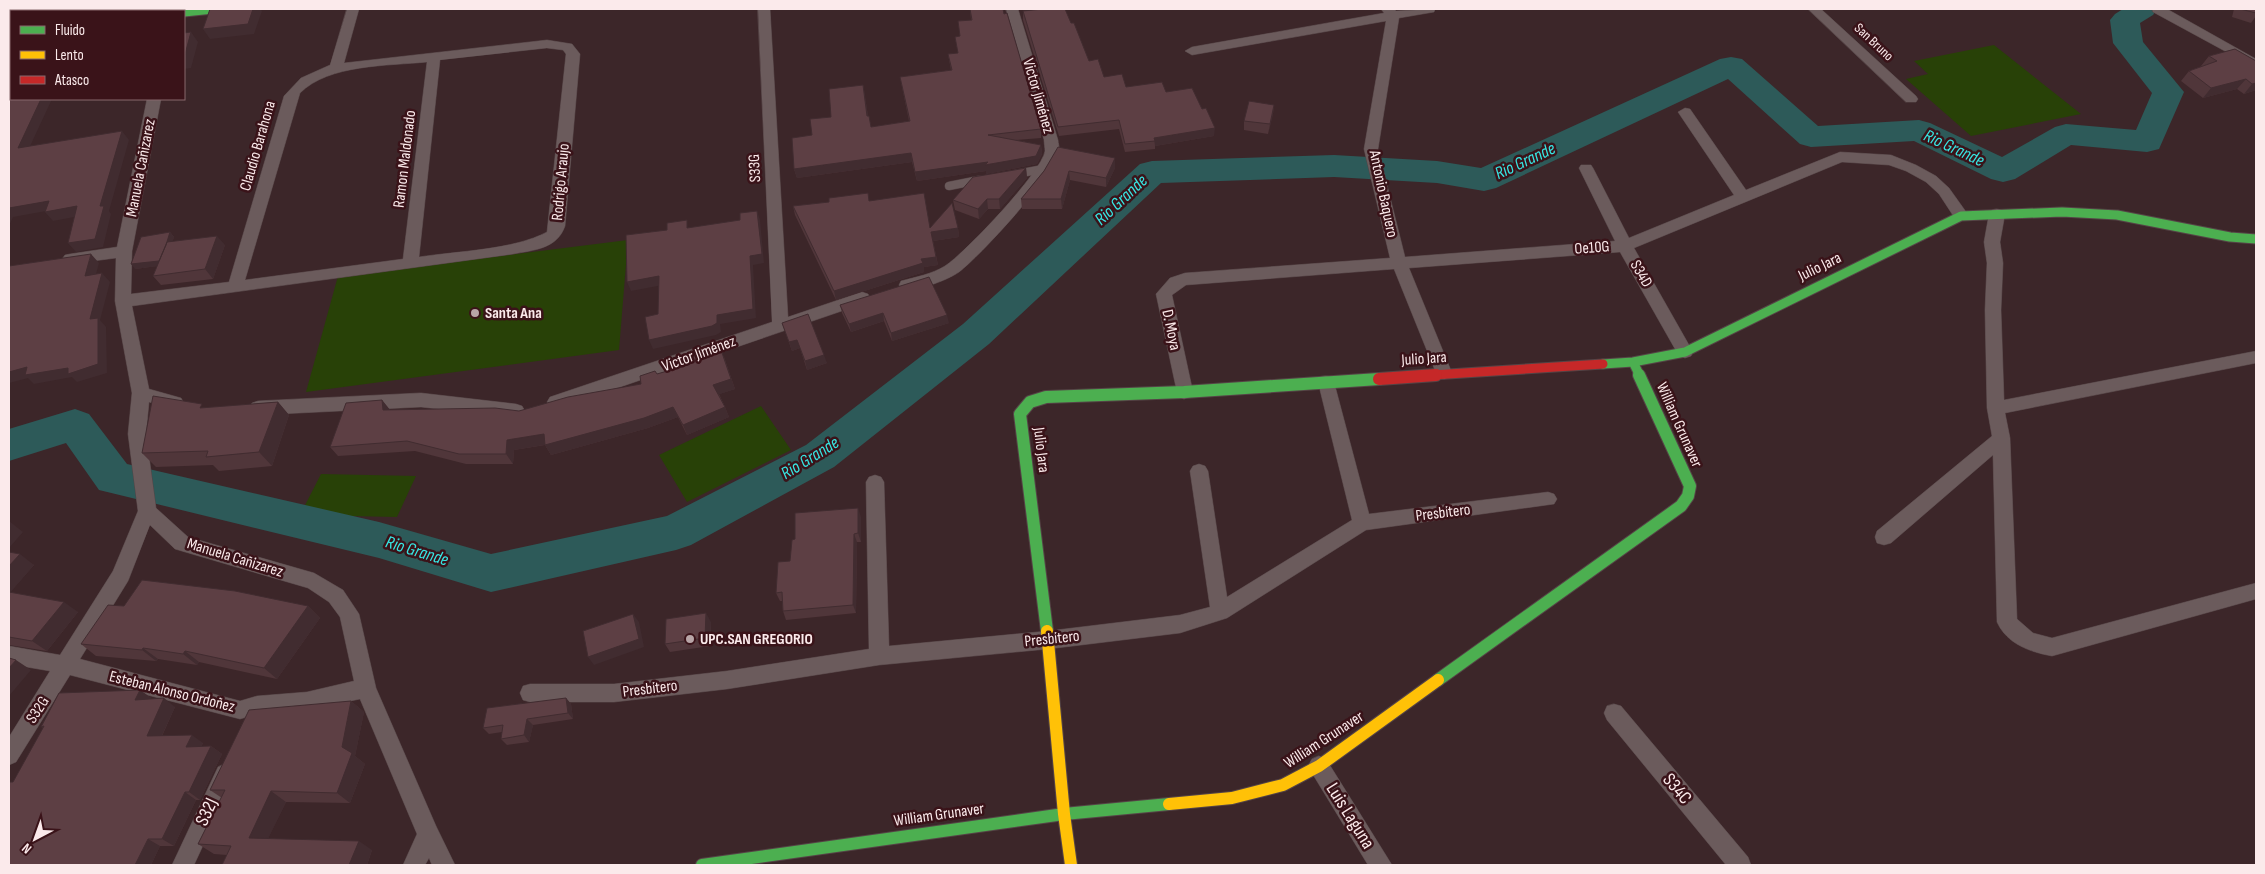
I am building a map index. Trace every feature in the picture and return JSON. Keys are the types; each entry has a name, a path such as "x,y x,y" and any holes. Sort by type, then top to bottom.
{"street":[{"path":"185,12 213,9"},
{"path":"336,68 353,9"},
{"name":"S33G","path":"764,9 780,325"},
{"name":"Victor Jiménez","path":"893,289 931,278 957,265 983,241 1043,169 1052,152 1051,140 1012,9"},
{"path":"1192,51 1390,12 1429,9"},
{"name":"San Bruno","path":"1814,9 1911,99"},
{"path":"2164,11 2256,64"},
{"name":"Antonio Baquero","path":"1390,12 1371,149 1399,262 1444,373"},
{"name":"Rodrigo Araujo","path":"123,301 410,264 537,244 550,239 554,235 557,226 573,54 571,50 562,44 547,44 336,68"},
{"name":"Ramon Maldonado","path":"410,264 434,58"},
{"name":"Claudio Barahona","path":"235,287 291,96 298,87 311,78 336,68"},
{"name":"Manuela Cañizarez","path":"154,100 124,251 123,301 141,392 138,434 142,485 147,512 182,543 314,582 336,596 349,614 366,688 428,834 444,865"},
{"path":"1685,112 1742,196"},
{"name":"Oe10G","path":"1184,279 1625,246 1840,157 1891,160 1931,179 1944,191 1961,216"},
{"name":"S34D","path":"1586,168 1625,246 1685,352"},
{"name":"Julio Jara","path":"1071,865 1064,814 1048,640 1020,414 1030,402 1046,397 1184,392 1444,373 1633,362 1685,352 1961,216 2062,212 2117,215 2230,237 2256,239"},
{"path":"1997,214 1992,242 1995,263 1993,310 1996,408 2001,438 2007,622 2022,638 2036,645 2052,647 2256,591"},
{"path":"57,261 124,251"},
{"name":"D. Moya","path":"1184,279 1176,282 1164,294 1184,392"},
{"name":"Victor Jiménez","path":"240,409 421,400 525,412 613,385 780,325 874,294"},
{"path":"1996,408 2256,357"},
{"name":"William Grunaver","path":"702,865 1064,814 1232,798 1283,785 1319,766 1681,506 1688,496 1690,486 1633,362"},
{"path":"1326,382 1362,523"},
{"path":"141,392 169,402 195,406"},
{"path":"1884,537 2001,438"},
{"path":"1198,471 1220,612"},
{"path":"875,482 879,656"},
{"name":"Presbítero","path":"530,693 614,693 727,680 879,656 1048,640 1180,624 1220,612 1362,523 1548,499"},
{"name":"S32G","path":"9,755 121,575 147,512"},
{"name":"Esteban Alonso Ordoñez","path":"9,655 66,665 240,710 257,705 307,701 366,688"},
{"path":"245,732 257,705"},
{"name":"S34C","path":"1614,713 1740,865"},
{"name":"S32J","path":"183,865 232,758"},
{"name":"Luis Laguna","path":"1319,766 1381,865"},
{"path":"414,865 428,834"}],"lane":[{"path":"1006,176 1043,169"},
{"path":"949,186 987,179"}],"green space":[{"path":"1994,45 2081,114 1971,136 1906,79 1928,74 1914,61"},
{"name":"Santa Ana","path":"628,240 619,350 306,392 338,276"},
{"path":"761,406 791,450 687,502 659,455"},
{"path":"321,474 416,476 397,517 300,515"}],"building":[{"path":"210,9 253,9 248,24 203,29"},
{"path":"970,9 1003,9 1004,14 1007,13 1041,129 988,135 1041,145 1036,156 985,165 988,162 915,172 911,153 794,169 792,138 812,135 810,119 831,117 829,89 863,85 867,116 869,116 871,127 910,121 900,77 952,70 948,54 958,53 955,37 960,36 958,21 972,20"},
{"path":"1065,9 1071,23 1074,23 1089,61 1098,59 1104,77 1122,74 1126,87 1162,82 1166,92 1192,88 1202,109 1206,108 1215,128 1154,138 1155,141 1125,144 1119,120 1058,127 1023,11"},
{"path":"2240,9 2256,9 2256,13"},
{"path":"191,32 185,54 185,33"},
{"path":"2235,49 2256,61 2256,83 2252,84 2246,79 2211,88 2189,71 2217,61 2209,56"},
{"path":"9,91 10,100 41,100 18,148 122,131 100,206 104,206 95,239 68,243 77,206 45,212 49,201 9,208"},
{"path":"1249,101 1274,105 1270,124 1244,121"},
{"path":"1058,147 1115,158 1106,178 1069,171 1061,199 1021,199 1044,171"},
{"path":"1026,168 999,199 987,199 978,209 953,200 973,177"},
{"path":"868,193 869,201 924,193 930,228 952,203 958,228 931,232 936,257 921,259 923,263 834,291 793,206 829,202 829,198"},
{"path":"757,211 762,254 750,256 753,309 717,315 717,323 712,326 649,340 645,317 658,314 659,276 627,282 626,235 667,230 667,223 687,220 687,228 740,220 740,213"},
{"path":"170,232 159,261 131,264 141,237"},
{"path":"217,236 205,269 153,276 167,242"},
{"path":"91,254 85,276 102,273 90,319 98,318 98,364 68,374 68,368 25,375 27,367 9,372 9,266"},
{"path":"929,277 947,315 891,333 883,313 849,324 840,305"},
{"path":"808,314 824,355 805,361 797,340 789,342 782,323"},
{"path":"720,347 731,379 713,385 725,407 683,425 673,407 644,418 545,445 544,434 507,440 506,454 459,454 407,441 330,447 346,403 382,400 383,410 495,408 519,411 568,397 641,384 640,376 655,371 657,374 688,365 686,359"},
{"path":"153,396 202,404 200,408 278,402 259,452 206,457 208,451 142,453"},
{"path":"858,508 858,533 854,534 853,605 783,611 782,592 776,593 778,562 790,561 792,540 795,539 795,513"},
{"path":"9,552 20,554 9,566"},
{"path":"142,580 235,591 308,606 264,668 185,651 183,654 143,648 142,650 81,644 108,605 124,606"},
{"path":"9,592 64,602 32,641 9,637"},
{"path":"706,613 705,638 665,644 666,619"},
{"path":"633,614 639,639 588,657 583,631"},
{"path":"9,658 16,660 9,668"},
{"path":"140,690 135,700 164,698 147,736 192,735 186,747 211,746 189,792 185,792 162,839 148,839 135,865 9,865 9,782 13,782 44,726 41,727 59,693"},
{"path":"566,698 568,713 527,719 524,735 501,739 503,725 483,728 487,708"},
{"path":"351,701 342,747 352,753 337,793 271,791 249,838 359,841 349,865 222,865 231,846 198,844 225,790 210,790 249,710"}],"waterway":[{"name":"Rio Grande","path":"9,445 75,425 114,478 379,540 491,573 676,532 820,456 976,334 1152,172 1334,166 1437,172 1484,180 1731,66 1811,137 1919,130 2003,171 2066,134 2147,142 2168,92 2128,43 2125,20 2143,9"}],"traffic: fast":[{"path":"185,12 213,9"},
{"path":"1603,364 1633,362 1685,352 1961,216 2062,212 2117,215 2230,237 2256,239"},
{"path":"1438,680 1681,506 1688,496 1690,486 1633,362"},
{"path":"1047,631 1020,414 1030,402 1046,397 1184,392 1379,379"},
{"path":"702,865 1064,814 1169,804"}],"traffic: slow":[{"path":"1047,631 1064,814 1071,865"},
{"path":"1169,804 1232,798 1283,785 1319,766 1438,680"}],"traffic: jam":[{"path":"1379,379 1603,364"}],"place":[{"name":"Santa Ana","path":"475,313"},
{"name":"UPC.SAN GREGORIO","path":"690,639"}]}
